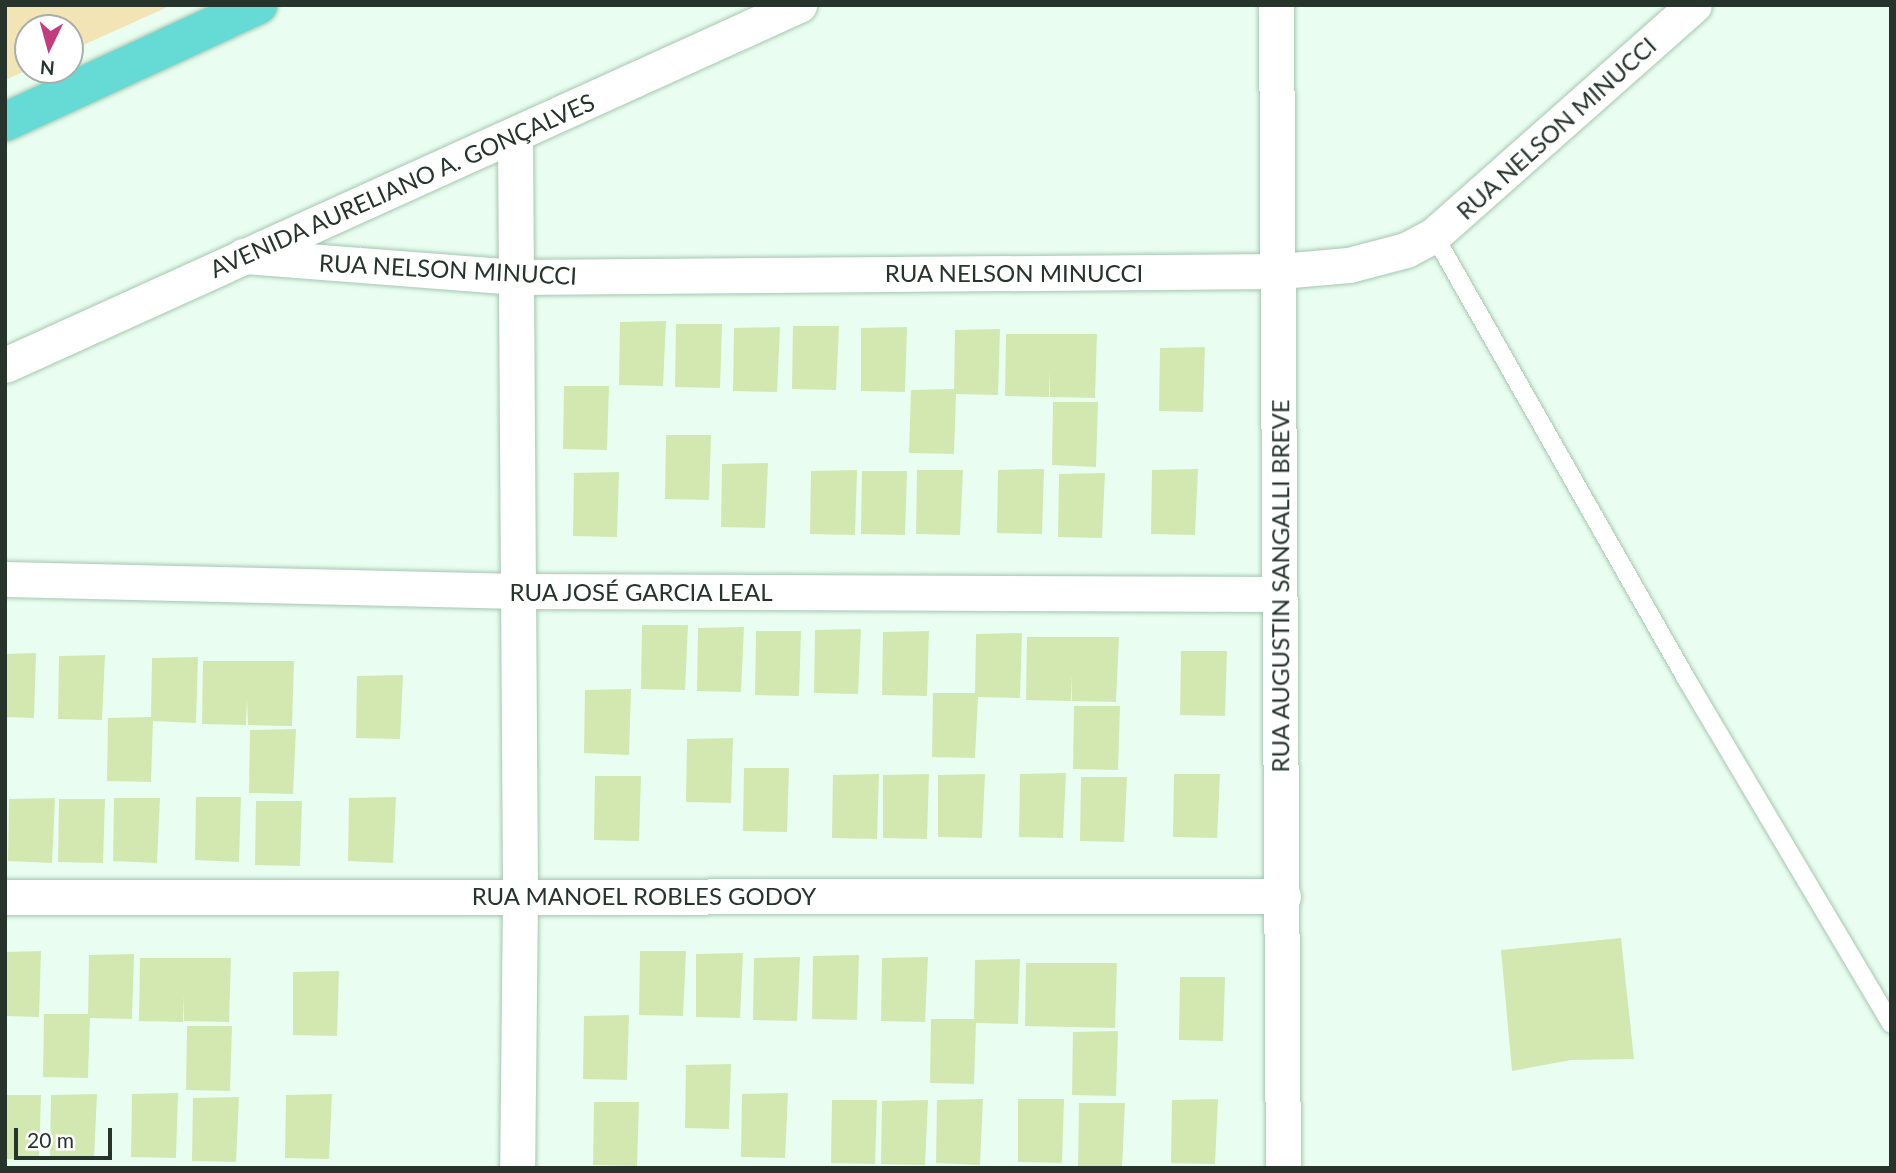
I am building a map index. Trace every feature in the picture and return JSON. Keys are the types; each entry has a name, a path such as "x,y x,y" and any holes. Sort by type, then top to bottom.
{"highway":[{"path":"17,116 258,5"}],"street":[{"name":"AVENIDA AURELIANO A. GONÇALVES","path":"5,365 799,5"},
{"name":"RUA AUGUSTIN SANGALLI BREVE","path":"1276,5 1280,271 1278,594 1283,896 1283,1168"},
{"name":"RUA NELSON MINUCCI","path":"243,256 518,277 1280,271 1349,265 1406,250 1434,235 1694,5"},
{"path":"514,135 518,277 520,896 517,1168"},
{"name":"RUA JOSÉ GARCIA LEAL","path":"5,579 519,591 1278,594"},
{"name":"RUA MANOEL ROBLES GODOY","path":"5,897 1283,896"}],"lane":[{"path":"1434,235 1686,680 1891,1024"}],"shaded area":[{"path":"5,5 172,5 84,45 84,14 14,14 14,76 5,80"}],"building":[{"path":"666,321 663,386 619,385 620,322"},
{"path":"676,324 722,324 720,388 675,387"},
{"path":"793,326 839,326 836,390 792,389"},
{"path":"780,327 777,392 733,391 734,328"},
{"path":"907,327 905,392 861,391 861,328"},
{"path":"1000,329 998,395 956,394 954,454 909,453 911,390 954,389 955,330"},
{"path":"1006,334 1097,334 1095,398 1050,397 1050,371 1049,397 1005,396"},
{"path":"1205,347 1203,412 1159,411 1160,348"},
{"path":"564,386 609,386 607,450 563,449"},
{"path":"1053,402 1098,402 1096,467 1052,465"},
{"path":"666,435 711,435 709,500 665,499"},
{"path":"768,463 765,528 721,527 722,464"},
{"path":"1044,469 1042,534 997,533 998,470"},
{"path":"1198,469 1195,535 1151,534 1152,470"},
{"path":"857,470 855,535 810,534 811,471"},
{"path":"917,470 963,470 960,535 916,534"},
{"path":"862,471 907,471 905,535 861,534"},
{"path":"619,472 617,537 573,536 574,473"},
{"path":"1105,473 1102,538 1058,537 1059,474"},
{"path":"642,625 688,625 685,690 641,689"},
{"path":"744,627 741,692 697,691 698,628"},
{"path":"861,629 858,694 814,693 815,630"},
{"path":"756,631 801,631 799,696 755,695"},
{"path":"929,631 927,696 882,695 883,632"},
{"path":"1022,633 1020,698 978,697 975,758 932,757 933,693 975,693 976,634"},
{"path":"1027,637 1119,637 1116,702 1072,701 1072,674 1071,701 1026,700"},
{"path":"1181,651 1227,651 1225,716 1180,715"},
{"path":"36,653 34,718 5,717 5,654"},
{"path":"105,655 102,720 58,719 59,656"},
{"path":"198,657 196,723 153,721 151,782 107,781 108,718 151,717 152,658"},
{"path":"203,661 294,661 292,726 248,725 247,699 246,725 202,724"},
{"path":"403,675 400,739 356,738 357,676"},
{"path":"631,689 629,755 584,753 585,690"},
{"path":"1074,706 1120,706 1118,770 1073,769"},
{"path":"296,729 293,794 249,793 250,730"},
{"path":"733,738 731,803 686,802 687,739"},
{"path":"744,768 789,768 787,832 743,831"},
{"path":"1066,773 1063,838 1019,837 1020,774"},
{"path":"879,774 877,839 832,838 833,775"},
{"path":"929,774 927,839 883,838 883,775"},
{"path":"985,774 982,838 938,837 938,775"},
{"path":"1174,774 1220,774 1217,838 1173,837"},
{"path":"595,776 641,776 639,841 594,840"},
{"path":"1081,777 1127,777 1124,842 1080,841"},
{"path":"196,797 241,797 239,862 195,860"},
{"path":"396,797 393,863 348,861 349,798"},
{"path":"55,798 52,863 8,861 9,799"},
{"path":"114,798 160,798 157,863 113,861"},
{"path":"59,799 105,799 103,863 58,862"},
{"path":"256,801 302,801 300,866 255,865"},
{"path":"1621,938 1634,1059 1571,1060 1512,1071 1501,950"},
{"path":"41,951 39,1017 5,1016 5,952"},
{"path":"640,951 686,951 683,1016 639,1015"},
{"path":"743,953 740,1018 696,1017 696,954"},
{"path":"134,954 132,1019 90,1018 88,1078 43,1077 44,1014 88,1014 89,955"},
{"path":"859,955 857,1020 812,1019 813,956"},
{"path":"800,957 797,1021 753,1020 754,958"},
{"path":"928,957 925,1022 881,1021 882,958"},
{"path":"140,958 231,958 229,1022 184,1021 184,995 183,1022 139,1021"},
{"path":"1020,959 1018,1024 976,1023 974,1084 930,1083 931,1019 974,1019 975,960"},
{"path":"1026,963 1117,963 1115,1028 1025,1026"},
{"path":"339,971 337,1036 293,1035 293,972"},
{"path":"1180,977 1225,977 1223,1041 1179,1040"},
{"path":"629,1015 627,1080 583,1079 584,1016"},
{"path":"187,1026 232,1026 230,1091 186,1090"},
{"path":"1118,1031 1116,1096 1072,1095 1073,1032"},
{"path":"731,1064 729,1129 685,1128 686,1065"},
{"path":"178,1093 176,1158 131,1157 132,1094"},
{"path":"788,1093 785,1158 741,1157 742,1094"},
{"path":"97,1094 94,1159 50,1158 51,1095"},
{"path":"332,1094 329,1159 285,1158 286,1095"},
{"path":"5,1095 41,1095 39,1160 5,1159"},
{"path":"239,1097 236,1162 192,1161 193,1098"},
{"path":"983,1099 980,1165 936,1163 937,1100"},
{"path":"1018,1099 1064,1099 1062,1163 1018,1162"},
{"path":"1218,1099 1215,1164 1171,1163 1172,1100"},
{"path":"832,1100 877,1100 875,1164 831,1163"},
{"path":"928,1100 925,1165 881,1164 882,1101"},
{"path":"594,1102 639,1102 637,1166 593,1165"},
{"path":"1079,1103 1125,1103 1122,1168 1078,1167"}]}
